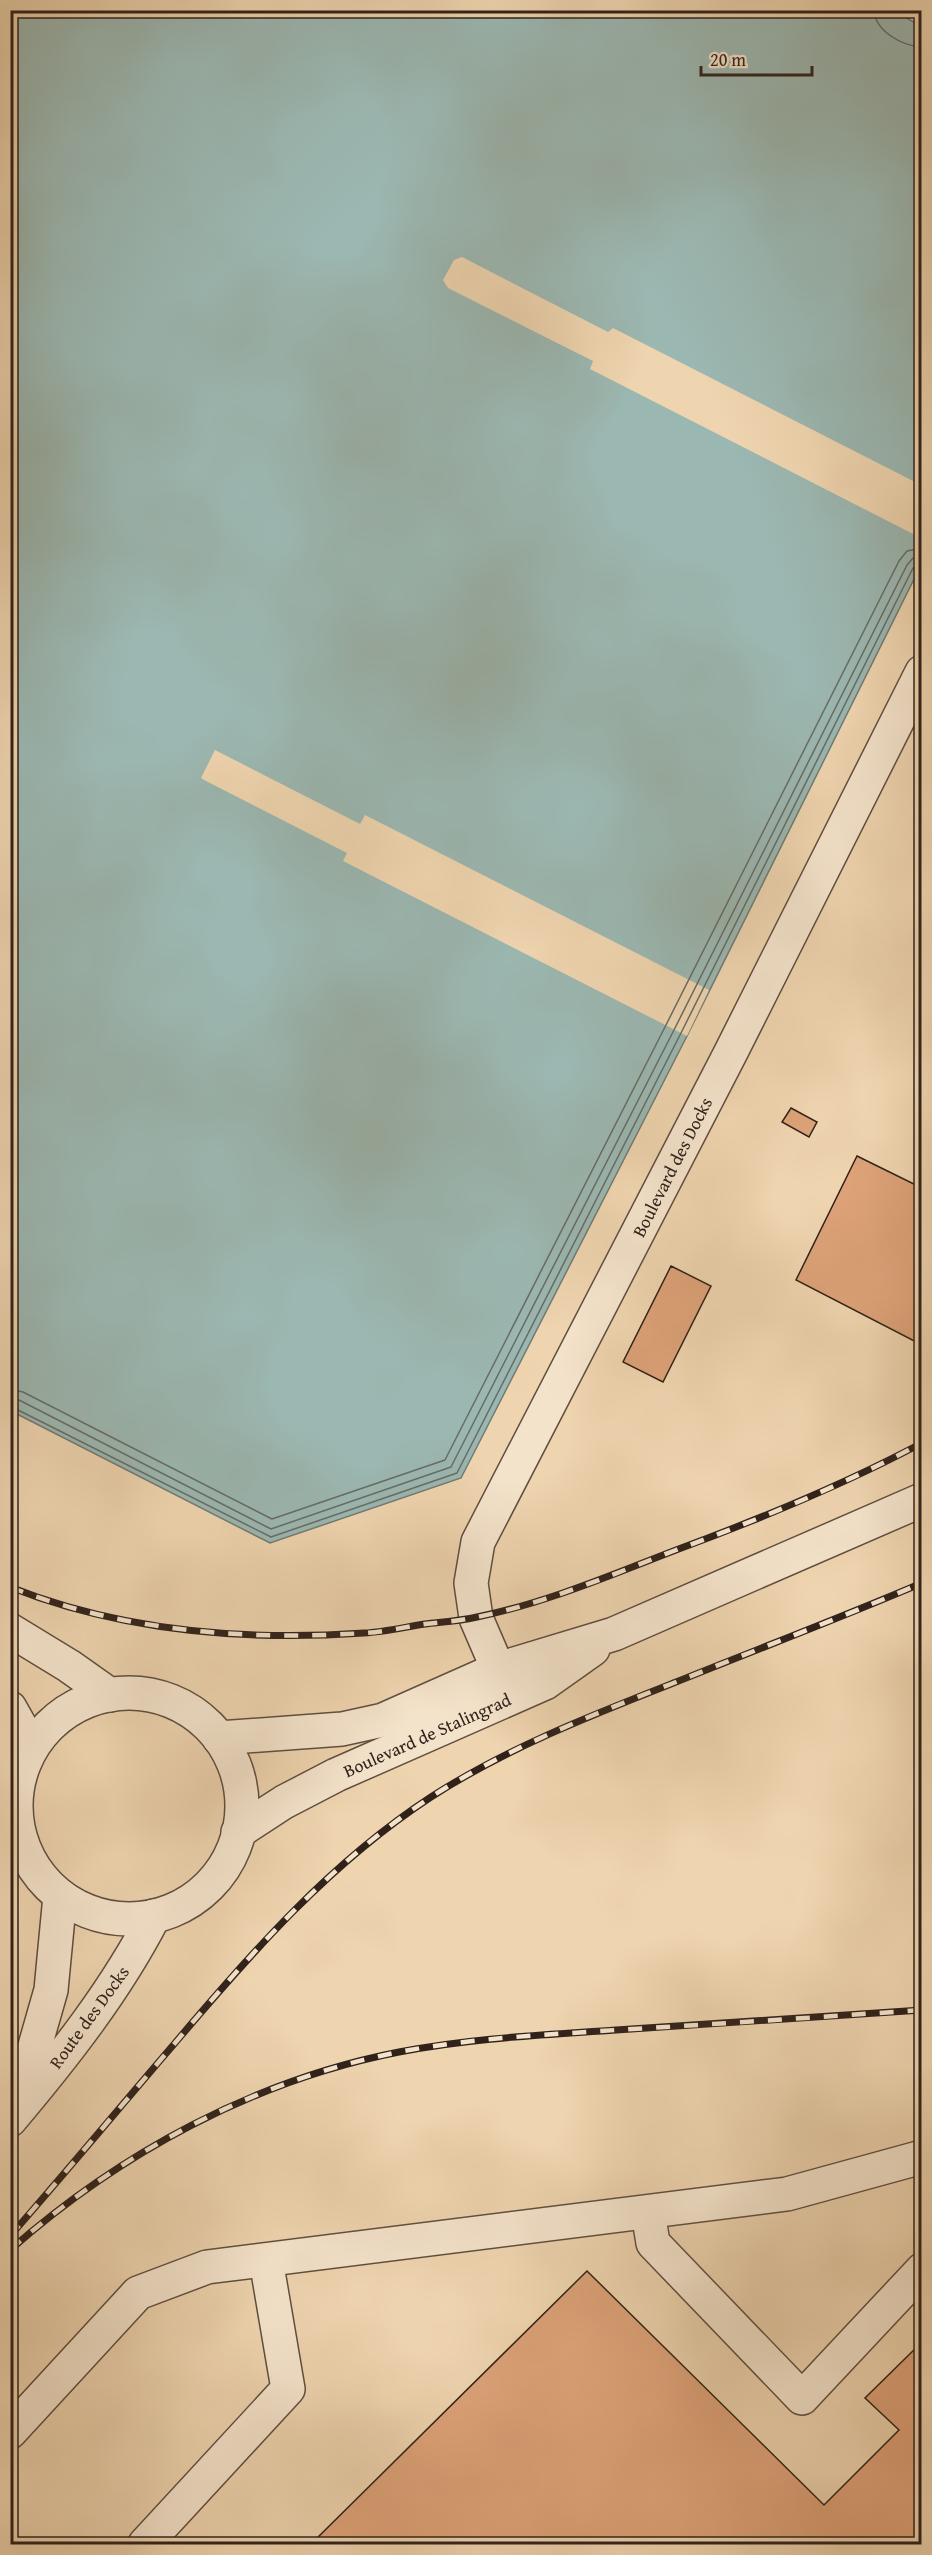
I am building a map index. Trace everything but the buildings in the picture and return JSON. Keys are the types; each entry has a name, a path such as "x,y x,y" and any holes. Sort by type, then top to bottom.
{"street":[{"name":"Boulevard des Docks","path":"498,1669 476,1618 471,1583 478,1542 731,1052 921,672"},
{"name":"Boulevard de Stalingrad","path":"219,1738 342,1729 382,1720 498,1669 614,1634 921,1500"},
{"path":"10,1630 69,1666 110,1695"},
{"name":"Boulevard de Stalingrad","path":"238,1832 284,1802 336,1775 545,1683 614,1634"},
{"path":"134,1693 158,1697 182,1706 202,1720 219,1738 231,1759 239,1783 241,1808 238,1832 232,1852 222,1870 192,1899 174,1910 135,1919 95,1914 60,1896 34,1868 15,1833 17,1788 32,1747 47,1728 65,1712 87,1701 110,1695 134,1693"},
{"path":"10,1708 32,1747"},
{"name":"Route des Docks","path":"13,2116 51,1990 60,1896"},
{"name":"Route des Docks","path":"13,2116 75,2040 137,1950 154,1916"},
{"path":"10,2432 138,2293 207,2267 788,2194 921,2157"},
{"path":"648,2212 653,2243 802,2398 921,2270"},
{"path":"145,2544 288,2389 266,2260"}],"water":[{"path":"892,10 921,26 921,565 687,1036 461,1478 270,1543 11,1411 10,11"}],"pier":[{"path":"462,257 608,332 613,328 921,485 921,538 590,369 593,361 448,288 443,280 454,260"},
{"path":"215,750 360,824 365,815 709,990 687,1036 343,861 347,853 201,778"}],"railway":[{"path":"10,1587 96,1614 184,1630 229,1634 364,1633 464,1620 553,1596 770,1514 922,1443"},
{"path":"10,2236 233,1975 326,1880 394,1823 460,1779 550,1734 922,1583"},
{"path":"10,2250 52,2215 143,2152 242,2101 293,2081 345,2065 399,2052 453,2043 922,2010"}]}
